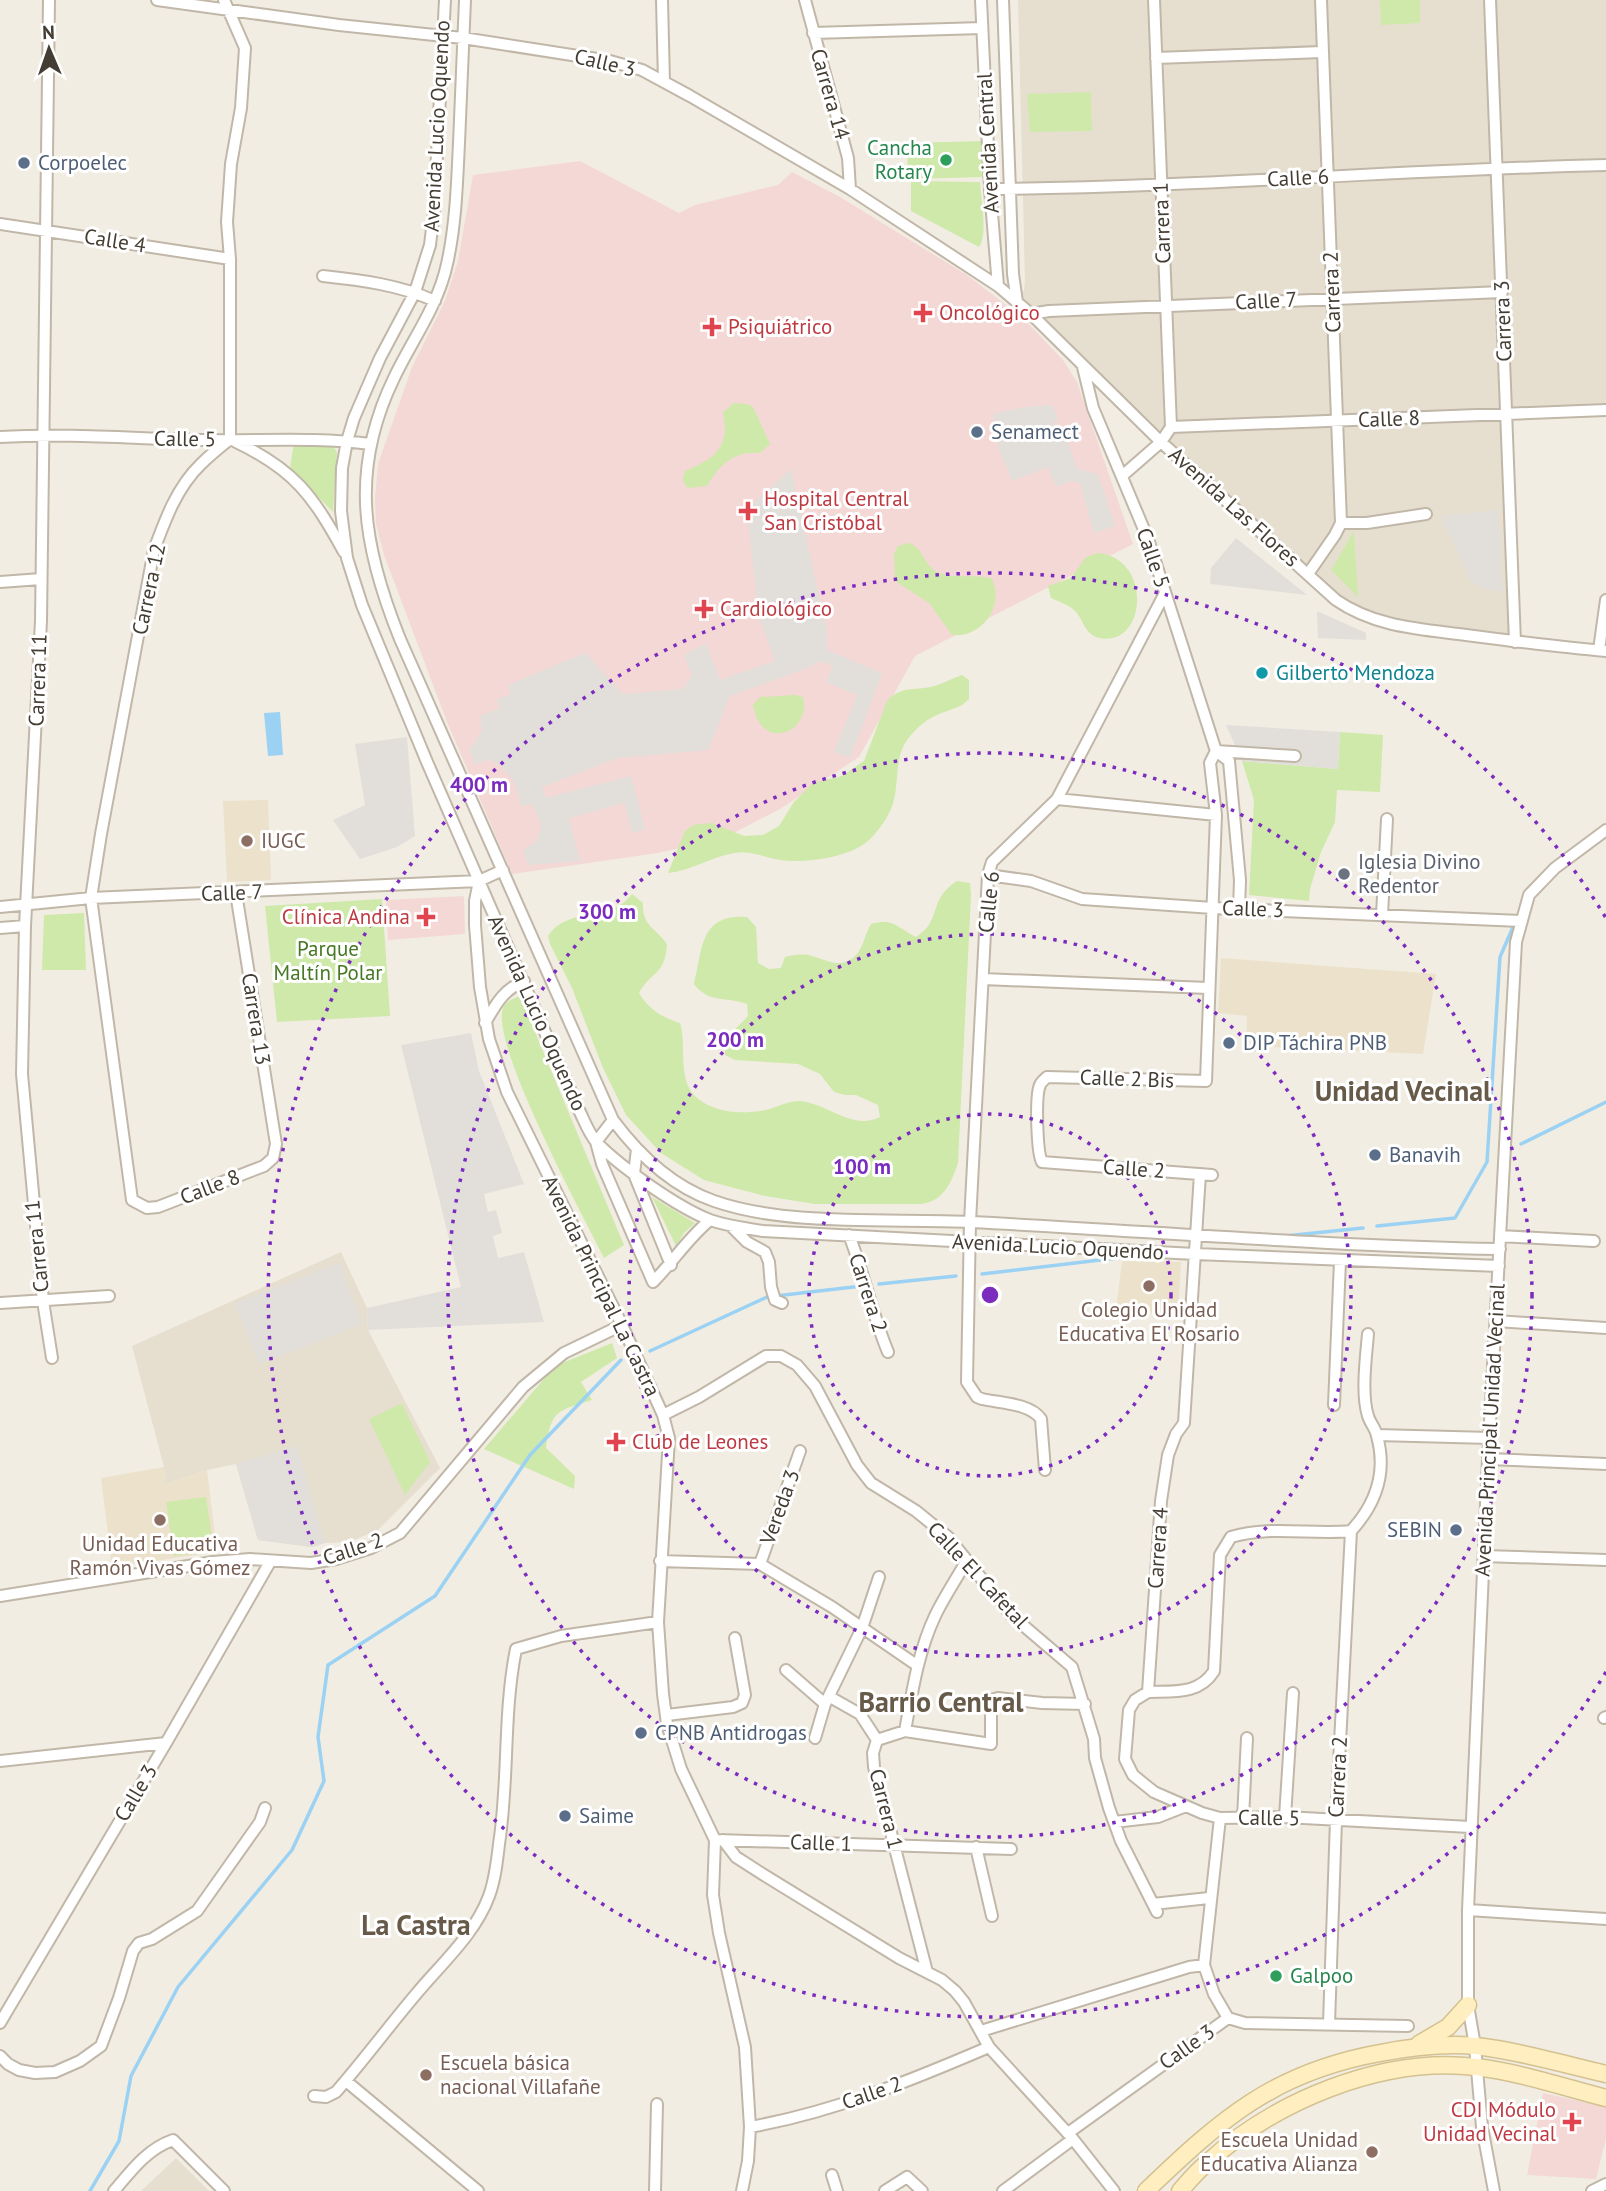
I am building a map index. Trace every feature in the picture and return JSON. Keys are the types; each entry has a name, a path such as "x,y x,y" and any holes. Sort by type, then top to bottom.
{"main road":[{"path":"1146,2191 1211,2130 1236,2111 1303,2073 1409,2047 1440,2033 1457,2019 1468,2005"},
{"path":"1409,2047 1475,2046 1606,2074"},
{"path":"1180,2191 1206,2163 1256,2127 1314,2094 1370,2076 1407,2068 1476,2067 1606,2098"}],"street":[{"name":"Carrera 11","path":"49,0 39,679 25,926 22,1074 43,1301 52,1357"},
{"name":"Calle 3","path":"157,0 226,5 463,38 610,61 642,70 850,189 998,286"},
{"name":"Avenida Lucio Oquendo","path":"444,0 435,212 430,245 415,292 380,358 354,418 342,468 341,510 348,558 362,605 579,1110 597,1142 634,1174 684,1207 710,1220 763,1231 1339,1261 1499,1266"},
{"name":"Avenida Lucio Oquendo","path":"465,0 454,226 447,266 435,301 393,379 370,444 365,488 372,557 400,639 613,1119 637,1149 663,1174 680,1185 741,1209 813,1216 1500,1249"},
{"path":"662,0 664,82"},
{"name":"Carrera 14","path":"805,0 848,158 850,189"},
{"name":"Avenida Central","path":"981,0 990,190 998,286"},
{"name":"Avenida Central","path":"1003,0 1013,274 1017,302"},
{"name":"Carrera 1","path":"1154,0 1164,306 1171,427"},
{"name":"Carrera 2","path":"1321,0 1341,523"},
{"name":"Carrera 3","path":"1490,0 1515,642"},
{"path":"226,5 245,48 241,108 230,176 227,222 230,259 230,439 280,467"},
{"path":"813,33 982,28"},
{"path":"1156,58 1322,52"},
{"name":"Calle 6","path":"990,190 1606,165"},
{"name":"Calle 4","path":"0,224 230,259"},
{"path":"995,274 1007,279 1013,274"},
{"path":"323,276 355,279 415,292 435,301"},
{"name":"Avenida Las Flores","path":"998,286 1031,314 1161,442 1353,611 1388,624 1515,642"},
{"name":"Calle 7","path":"1031,314 1049,311 1502,292"},
{"name":"Calle 5","path":"1083,367 1093,408 1148,539 1216,751 1229,761 1240,880 1239,909"},
{"name":"Calle 8","path":"1171,427 1606,410"},
{"path":"1122,476 1161,442 1171,427"},
{"name":"Calle 5","path":"0,437 41,435 213,440 293,439 370,444"},
{"name":"Carrera 12","path":"132,1200 91,898 155,550 168,514 182,488 199,466 230,439"},
{"path":"293,439 281,443 274,450 274,460 319,506 348,558"},
{"path":"1308,574 1341,523 1367,523 1426,514"},
{"path":"0,582 41,579"},
{"name":"Calle 6","path":"970,1222 988,875 992,862 1057,799 1165,593"},
{"path":"1515,642 1603,650 1606,600"},
{"path":"380,647 400,639"},
{"path":"1216,751 1295,756"},
{"name":"Calle 5","path":"1206,1081 1216,815 1210,763 1216,751"},
{"path":"1057,799 1216,815"},
{"path":"1382,915 1387,819"},
{"name":"Avenida Principal Unidad Vecinal","path":"1476,2067 1468,2005 1470,1827 1516,942 1529,895 1555,868 1606,830"},
{"name":"Calle 7","path":"0,907 91,898 479,881 503,870"},
{"name":"Calle 3","path":"988,875 1031,881 1082,899 1213,908 1521,921"},
{"name":"Avenida Principal La Castra","path":"479,881 475,901 475,925 485,1023 507,1092 622,1325 663,1415 669,1438 658,1622 667,1715 681,1769 719,1840 713,1895 745,2047 751,2127 741,2191"},
{"name":"Carrera 13","path":"236,893 276,1144"},
{"path":"0,928 25,926"},
{"path":"983,979 1208,988"},
{"path":"485,1023 499,997 511,986 523,981"},
{"name":"Calle 2 Bis","path":"1056,1164 1042,1162 1038,1155 1039,1086 1047,1077 1206,1081"},
{"path":"613,1119 597,1142 603,1164 653,1282 671,1265 696,1232 710,1220"},
{"name":"Calle 8","path":"132,1200 146,1208 158,1207 264,1166 273,1158 276,1144"},
{"path":"637,1149 634,1174 671,1265"},
{"name":"Calle 2","path":"1056,1164 1212,1175"},
{"path":"1195,1254 1200,1174"},
{"path":"970,1222 967,1381 976,1396 1038,1413 1041,1419 1045,1470"},
{"path":"731,1226 747,1242 765,1252 775,1300 782,1303"},
{"name":"Carrera 2","path":"849,1235 863,1270 888,1352"},
{"path":"1500,1236 1594,1241"},
{"name":"Carrera 4","path":"1148,1692 1161,1502 1168,1455 1176,1434 1184,1423 1195,1254"},
{"path":"1334,1405 1339,1261"},
{"path":"0,1303 109,1296"},
{"path":"1496,1321 1606,1328"},
{"name":"Calle 2","path":"0,1596 213,1562 250,1559 311,1563 336,1559 371,1548 400,1533 523,1387 564,1353 622,1325"},
{"path":"1186,1805 1154,1792 1133,1775 1125,1759 1129,1710 1135,1700 1148,1692 1198,1688 1208,1681 1214,1671 1220,1555 1231,1537 1288,1531 1351,1531 1372,1505 1381,1472 1377,1435 1368,1415 1366,1400 1368,1334"},
{"name":"Calle El Cafetal","path":"663,1415 699,1397 766,1356 780,1356 797,1365 815,1387 857,1465 871,1483 933,1524 967,1560 1011,1615 1072,1667 1085,1704 1094,1739 1095,1758 1114,1822 1155,1908 1209,1898"},
{"path":"1377,1435 1490,1438"},
{"name":"Vereda 3","path":"760,1564 800,1451"},
{"path":"1488,1459 1606,1464"},
{"name":"Carrera 2","path":"1329,2023 1351,1531"},
{"path":"1484,1556 1606,1560"},
{"path":"967,1560 935,1615 918,1666 905,1731 991,1744 990,1700 998,1698 1085,1704"},
{"path":"660,1561 760,1564 800,1587 918,1666"},
{"name":"Calle 3","path":"0,2023 270,1562"},
{"path":"815,1738 827,1701 862,1628 879,1577"},
{"path":"314,2096 326,2097 336,2092 346,2081 451,1955 478,1919 489,1897 503,1822 511,1680 516,1649 561,1636 658,1622"},
{"path":"667,1715 733,1707 742,1703 745,1695 735,1638"},
{"path":"786,1670 827,1701 860,1714 877,1740"},
{"path":"1285,1817 1293,1693"},
{"name":"Carrera 1","path":"905,1731 877,1740 873,1753 874,1767 927,1972"},
{"path":"1243,1818 1247,1738"},
{"path":"0,1761 166,1743"},
{"path":"1114,1822 1158,1817 1186,1805"},
{"name":"Calle 5","path":"1186,1805 1220,1818 1285,1817 1470,1827"},
{"path":"0,2056 19,2070 35,2073 55,2072 80,2061 101,2046 133,1951 139,1943 152,1939 197,1911 260,1822 265,1808"},
{"path":"1220,1818 1209,1898 1204,1965 1214,1994 1228,2018"},
{"path":"719,1840 736,1857 764,1875 955,1991 989,2047 1071,2136 1114,2191"},
{"name":"Calle 1","path":"719,1840 1011,1849"},
{"path":"975,1847 992,1916"},
{"path":"1468,1910 1606,1919"},
{"path":"981,2031 1189,1967 1204,1965"},
{"name":"Calle 3","path":"1003,2191 1071,2136 1228,2018 1245,2023 1408,2026"},
{"name":"Calle 2","path":"751,2127 810,2114 854,2100 989,2047"},
{"path":"1476,2067 1482,2127 1494,2191"},
{"path":"346,2081 478,2191"},
{"path":"655,2191 657,2104"},
{"path":"114,2191 140,2160 160,2144 173,2140 224,2191"},
{"path":"832,2175 837,2191"},
{"path":"885,2191 907,2177 922,2191"},
{"path":"1592,2191 1606,2184"}],"shaded area":[{"path":"1018,0 1606,0 1606,410 1508,414 1515,642 1388,624 1336,600 1017,302 1024,290 1025,280"},
{"name":"Hospital Central San Cristóbal","path":"580,161 679,213 695,205 778,185 792,172 840,197 967,275 1023,318 1063,360 1077,382 1133,544 915,656 859,757 780,809 724,838 658,853 512,874 447,722 384,555 376,524 378,464 412,367 445,301 458,261 473,175"},
{"path":"1053,405 1058,421 1053,423 1058,438 1066,436 1077,469 1098,474 1115,526 1094,533 1080,483 1070,481 1056,487 1048,467 1012,481 998,446 993,414 1025,407"},
{"path":"791,469 827,632 827,650 882,673 850,758 834,752 857,695 826,682 833,666 820,661 730,696 708,750 618,758 542,787 546,798 631,776 645,829 632,833 624,803 569,818 580,861 528,865 523,851 537,841 541,825 532,804 521,806 514,781 502,767 491,760 475,765 469,750 482,729 480,716 500,708 497,700 511,694 508,685 585,653 623,694 683,689 692,675 684,655 706,643 720,680 775,661 759,617 748,520 753,503"},
{"path":"1498,510 1503,592 1479,588 1479,584 1471,582 1441,516"},
{"path":"1236,538 1307,595 1210,584 1211,568"},
{"path":"1317,611 1366,633 1366,640 1318,638"},
{"path":"1226,725 1340,732 1338,769 1242,761"},
{"path":"407,737 415,836 397,847 360,859 333,820 365,805 355,744"},
{"name":"IUGC","path":"268,800 271,880 227,882 223,801"},
{"name":"Clínica Andina","path":"464,896 465,934 388,940 386,900"},
{"path":"1221,958 1436,974 1423,1054 1246,1046 1247,1016 1218,1013"},
{"path":"471,1033 479,1071 524,1184 484,1194 488,1212 496,1210 502,1233 493,1236 498,1258 524,1252 544,1322 368,1330 367,1308 461,1287 401,1045"},
{"path":"341,1252 367,1308 368,1330 440,1468 378,1530 349,1542 325,1543 312,1547 258,1540 236,1464 165,1484 164,1467 132,1346"},
{"name":"Colegio Unidad Educativa El Rosario","path":"1122,1261 1181,1262 1178,1315 1116,1310"},
{"path":"339,1263 362,1324 259,1364 235,1303"},
{"path":"297,1446 325,1543 312,1547 258,1540 236,1464"},
{"name":"Unidad Educativa Ramón Vivas Gómez","path":"164,1467 165,1484 207,1470 217,1552 112,1567 101,1478"},
{"name":"CDI Módulo Unidad Vecinal","path":"1543,2093 1606,2107 1606,2138 1596,2179 1527,2175"},
{"path":"176,2158 209,2191 141,2191"}],"green space":[{"path":"1380,0 1420,0 1420,23 1381,25"},
{"path":"1091,92 1092,131 1030,132 1027,94"},
{"name":"Cancha Rotary","path":"983,141 984,177 908,179 907,143"},
{"path":"911,181 980,182 984,226 979,247 911,211"},
{"path":"734,403 753,407 770,444 760,453 742,454 728,461 716,472 707,486 688,488 683,480 685,471 706,461 717,451 724,438 723,412"},
{"path":"294,443 333,446 337,452 333,512 290,468"},
{"path":"1354,531 1358,597 1331,570"},
{"path":"907,543 917,548 928,565 937,572 951,576 992,579 995,590 993,610 981,626 963,635 952,635 929,603 895,581 894,554 898,546"},
{"path":"1098,553 1116,558 1128,570 1135,585 1137,601 1134,617 1127,630 1115,637 1099,638 1090,633 1075,611 1051,598 1048,586 1071,578 1086,557"},
{"path":"962,675 969,680 969,699 930,719 911,735 898,764 892,805 877,832 860,847 827,858 802,861 734,853 668,873 685,831 693,825 712,823 744,836 763,835 779,826 794,802 813,783 842,776 864,761 887,701 892,696 904,691 935,686"},
{"path":"760,697 803,697 804,710 793,728 775,733 765,729 758,720 753,705"},
{"path":"1340,732 1383,735 1380,792 1337,790 1335,822 1321,852 1309,901 1249,895 1254,800 1242,761 1338,769"},
{"path":"957,881 970,883 971,895 958,1163 946,1190 936,1199 921,1204 815,1204 765,1196 704,1180 661,1153 626,1115 603,1068 572,988 548,936 570,919 614,908 632,894 643,903 647,922 667,944 660,968 639,993 656,1012 680,1023 684,1071 689,1089 695,1096 712,1107 732,1112 764,1110 799,1101 820,1106 849,1119 869,1120 880,1117 878,1105 856,1095 834,1092 820,1074 798,1064 735,1060 725,1055 726,1042 748,1016 747,1004 712,997 694,984 706,936 720,921 747,917 756,927 758,963 769,969 781,968 785,957 798,955 809,955 836,963 846,962 859,951 871,924 895,924 916,937 930,924 942,895"},
{"name":"Parque Maltín Polar","path":"382,899 390,1016 277,1022 265,906"},
{"path":"84,913 86,970 42,970 44,915"},
{"path":"520,996 624,1245 604,1258 541,1132 510,1057 503,1028 503,1008"},
{"path":"652,1197 695,1223 684,1233 676,1246"},
{"path":"612,1343 617,1358 581,1382 592,1400 563,1410 550,1426 546,1448 575,1476 574,1489 484,1449 555,1366"},
{"path":"402,1403 430,1462 405,1495 369,1419"},
{"path":"206,1497 214,1550 174,1556 166,1502"}],"water":[{"path":"280,712 283,755 268,756 264,713"}],"waterway":[{"path":"1377,1226 1455,1218 1487,1162 1500,957 1513,927"},
{"path":"1521,1144 1606,1102"},
{"path":"1285,1236 1363,1228"},
{"path":"982,1274 1134,1256"},
{"path":"879,1284 956,1276"},
{"path":"650,1351 767,1297 862,1286"},
{"path":"90,2191 119,2141 131,2076 178,1987 292,1850 324,1781 318,1737 328,1665 435,1596 530,1455 621,1360"}],"place":[{"name":"Cancha Rotary","path":"946,160"},
{"name":"Corpoelec","path":"24,163"},
{"name":"Oncológico","path":"923,313"},
{"name":"Psiquiátrico","path":"712,327"},
{"name":"Senamect","path":"977,432"},
{"name":"Hospital Central San Cristóbal","path":"748,511"},
{"name":"Cardiológico","path":"704,609"},
{"name":"Gilberto Mendoza","path":"1262,673"},
{"name":"IUGC","path":"247,841"},
{"name":"Iglesia Divino Redentor","path":"1344,874"},
{"name":"Clínica Andina","path":"426,917"},
{"name":"DIP Táchira PNB","path":"1229,1043"},
{"name":"Banavih","path":"1375,1155"},
{"name":"Colegio Unidad Educativa El Rosario","path":"1149,1286"},
{"name":"Club de Leones","path":"616,1442"},
{"name":"Unidad Educativa Ramón Vivas Gómez","path":"160,1520"},
{"name":"SEBIN","path":"1456,1530"},
{"name":"CPNB Antidrogas","path":"641,1733"},
{"name":"Saime","path":"565,1816"},
{"name":"Galpoo","path":"1276,1976"},
{"name":"Escuela básica nacional Villafañe","path":"426,2075"},
{"name":"CDI Módulo Unidad Vecinal","path":"1572,2122"},
{"name":"Escuela Unidad Educativa Alianza","path":"1372,2152"}],"district":[{"name":"Unidad Vecinal","path":"1403,1091"},
{"name":"Barrio Central","path":"941,1702"},
{"name":"La Castra","path":"416,1925"}]}
